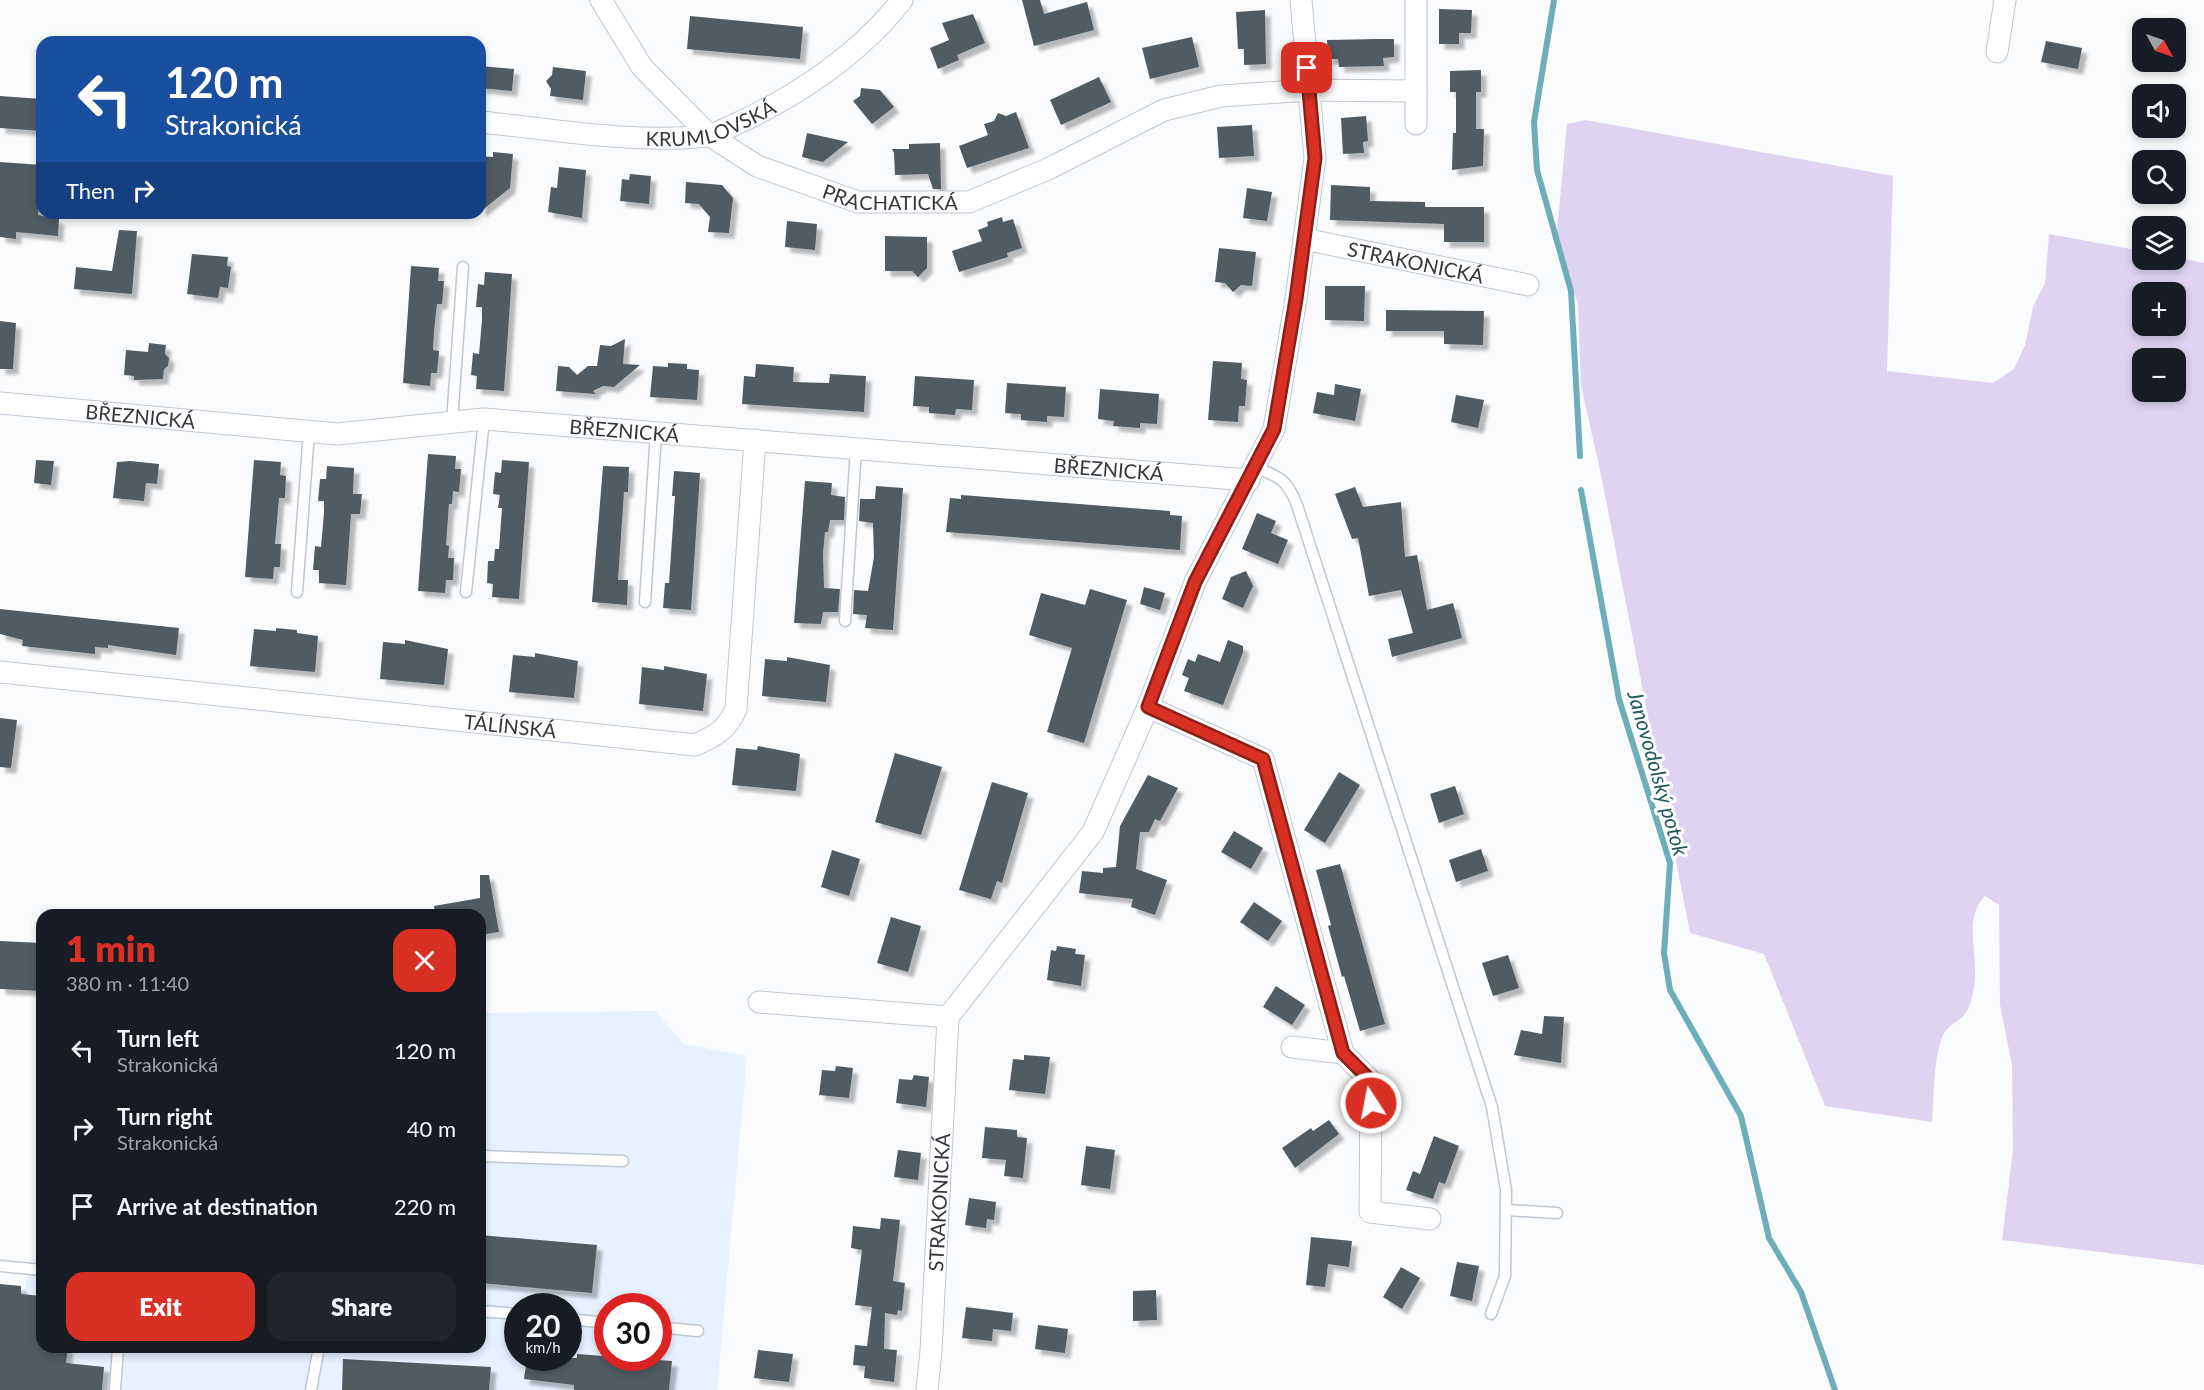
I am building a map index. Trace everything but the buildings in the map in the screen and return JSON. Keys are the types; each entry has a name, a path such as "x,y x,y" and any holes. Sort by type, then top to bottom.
{"street":[{"name":"PRACHATICKÁ","path":"601,0 642,67 710,135 757,166 858,202 969,202 1048,169 1164,110 1221,96 1309,90"},
{"name":"KRUMLOVSKÁ","path":"486,123 656,138 710,135 798,91 849,53 902,0"},
{"path":"759,1002 948,1017 1094,832 1148,707 1195,582 1274,429 1315,158 1301,0"},
{"path":"1416,0 1416,124"},
{"path":"1997,52 2005,0"},
{"path":"1309,90 1416,90"},
{"name":"STRAKONICKÁ","path":"1304,239 1528,285"},
{"name":"BŘEZNICKÁ","path":"0,403 337,434 484,419 856,448 1252,473"},
{"name":"TÁLÍNSKÁ","path":"0,672 695,745 716,736 729,726 736,710 755,440"},
{"path":"1148,707 1263,759 1343,1053 1371,1081 1370,1212 1430,1219"},
{"name":"STRAKONICKÁ","path":"927,1390 931,1351 948,1017"},
{"path":"1292,1047 1343,1053"}],"lane":[{"path":"452,422 463,267"},
{"path":"466,592 484,419"},
{"path":"297,592 309,432"},
{"path":"645,602 656,432"},
{"path":"845,621 856,448"},
{"path":"1252,473 1281,478 1290,486 1492,1107 1505,1180 1506,1210 1504,1276 1491,1314"},
{"path":"486,1156 623,1161"},
{"path":"1506,1210 1557,1213"},
{"path":"0,1266 36,1269"},
{"path":"486,1311 504,1313"},
{"path":"672,1329 698,1331"},
{"path":"115,1390 118,1353"},
{"path":"311,1390 318,1353"}],"shaded area":[{"path":"1586,120 1893,176 1887,371 1993,383 2014,369 2025,345 2033,307 2045,283 2049,234 2132,249 2132,270 2186,270 2186,259 2204,263 2204,1265 2002,1240 2013,1150 2012,1065 2000,1005 1999,905 1985,896 1975,914 1973,992 1965,1014 1942,1037 1935,1073 1932,1122 1825,1106 1764,954 1690,933 1601,475 1581,386 1578,303 1562,257 1557,231 1567,124"},
{"path":"655,1011 684,1044 747,1056 717,1390 14,1390 25,1287 31,1260 36,1260 36,1353 486,1353 486,1013"}],"waterway":[{"name":"Janovodolský potok","path":"1554,0 1534,122 1537,170 1571,291 1580,456"},
{"name":"Janovodolský potok","path":"1581,490 1619,699 1670,863 1664,953 1670,990 1741,1116 1769,1238 1801,1292 1835,1390"}],"route":[{"path":"1307,68 1315,158 1296,299 1274,429 1195,582 1148,707 1263,759 1343,1053 1371,1081 1371,1103"}]}
